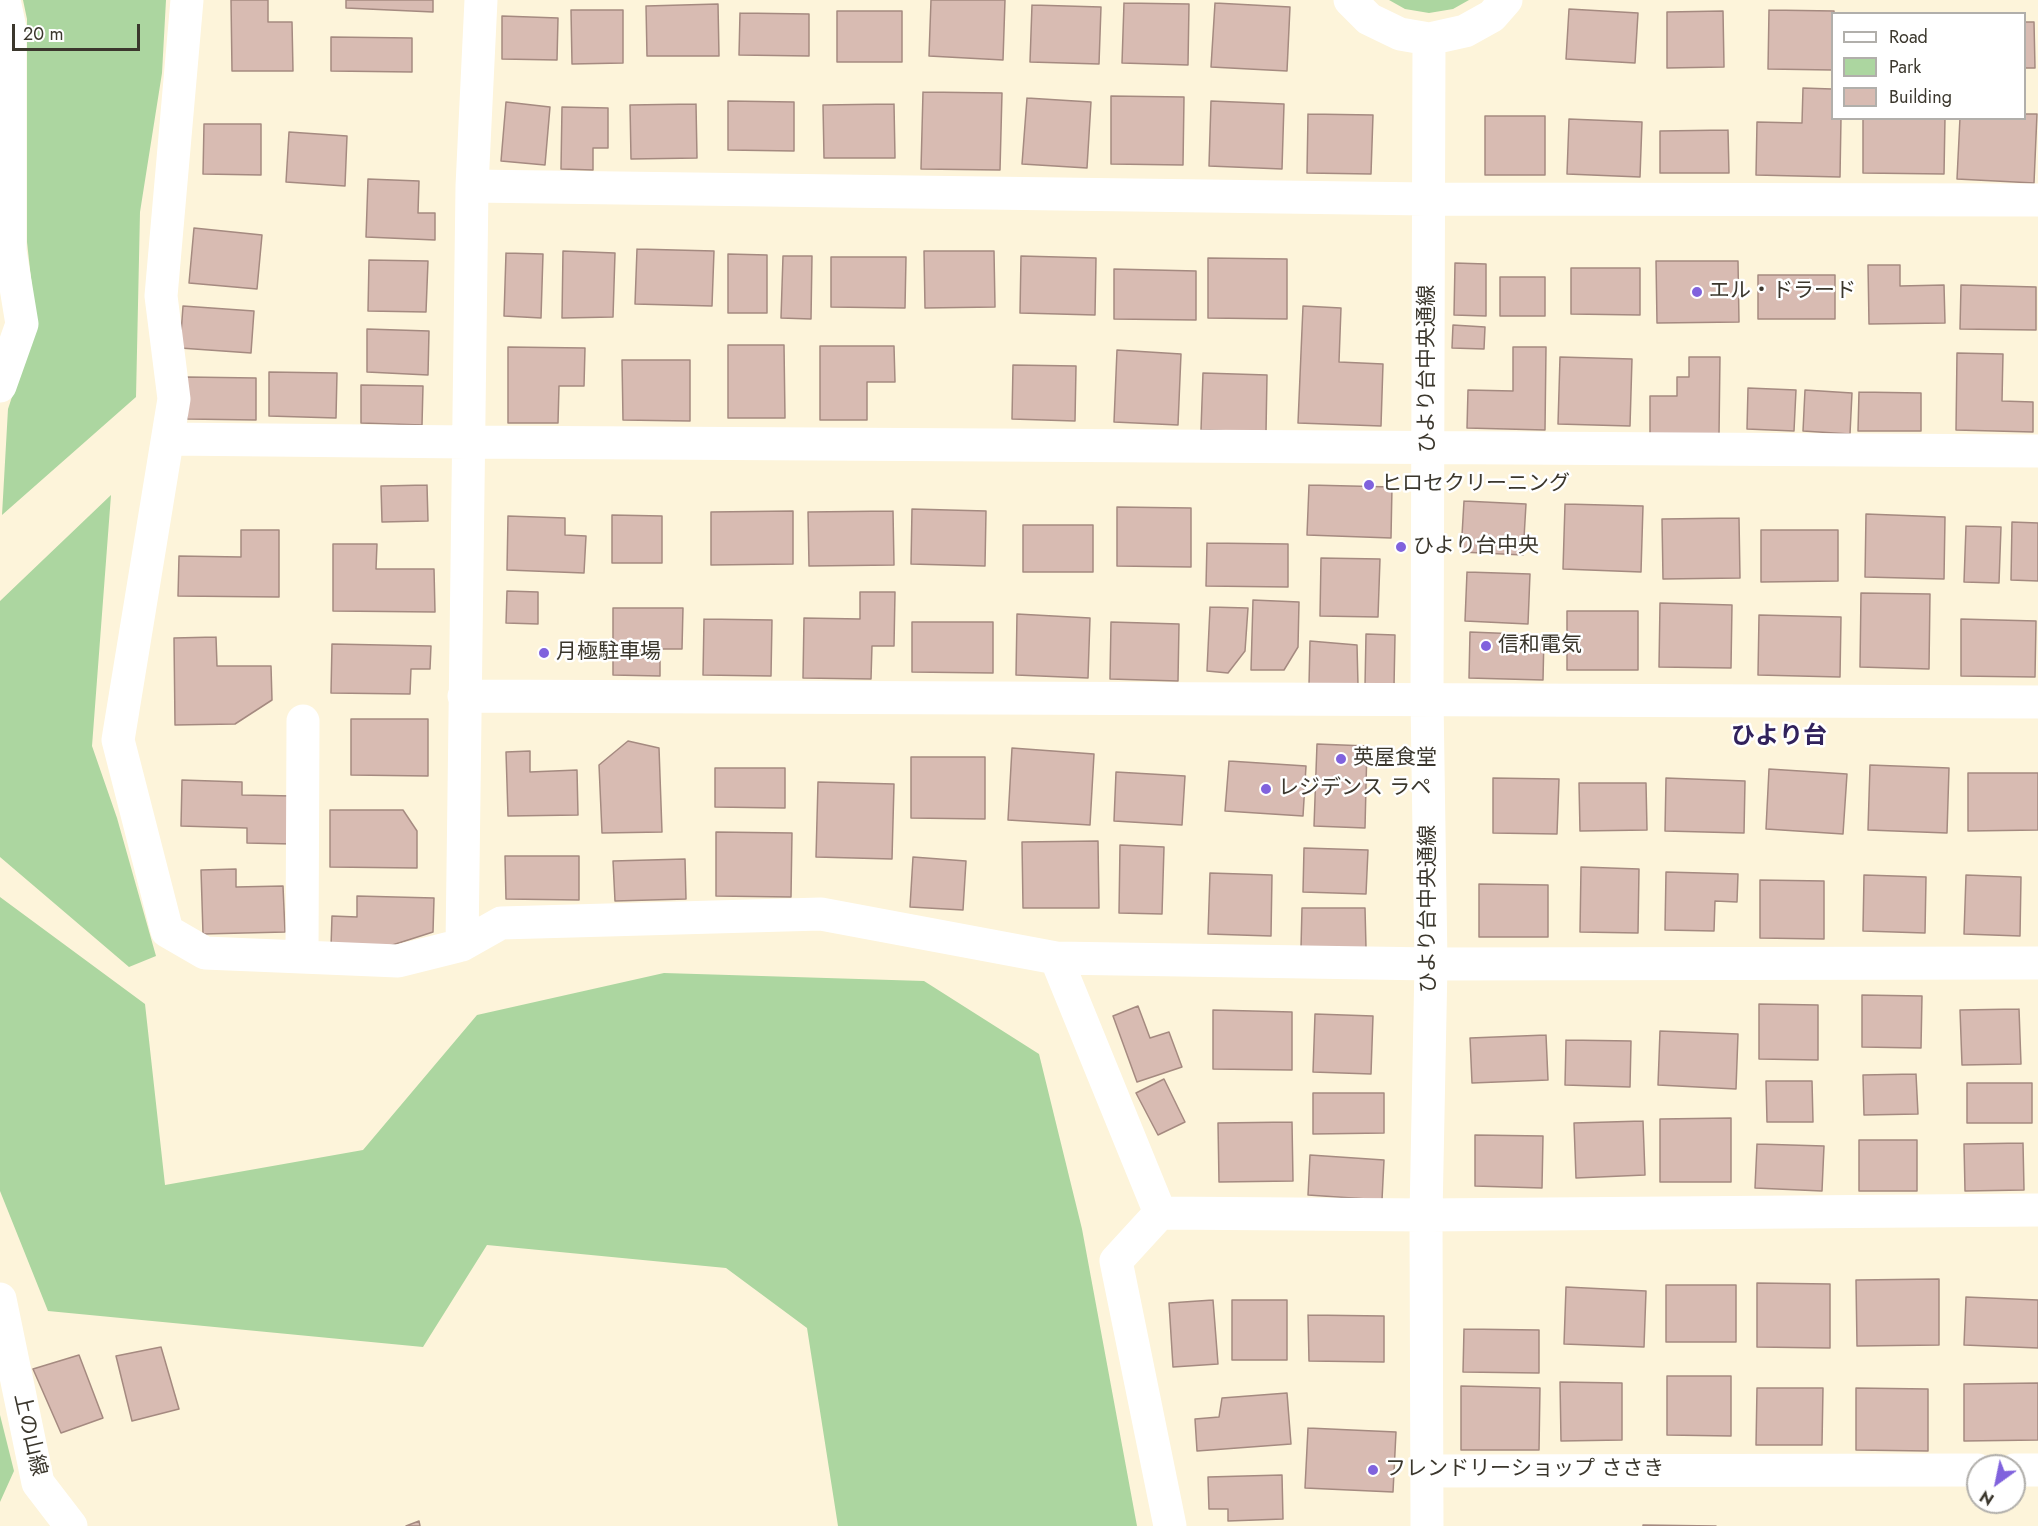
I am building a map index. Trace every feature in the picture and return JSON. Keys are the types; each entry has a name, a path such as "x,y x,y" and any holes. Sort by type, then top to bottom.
{"street":[{"path":"0,386 22,324 5,249 10,28 4,0"},
{"path":"187,0 161,296 174,399 118,740 167,931 205,953 398,961 462,945 501,923 821,914 1056,958 1431,964 2038,963"},
{"path":"462,945 472,186 481,0"},
{"path":"1350,0 1369,19 1379,24 1400,34 1429,39 1465,31 1492,16 1506,0"},
{"name":"ひより台中央通線","path":"1427,1526 1426,1215 1431,964 1427,699 1429,39"},
{"path":"472,186 1427,199 2038,200"},
{"path":"168,439 2038,452"},
{"path":"464,696 2038,702"},
{"path":"302,957 303,721"},
{"path":"1056,958 1160,1213"},
{"path":"1170,1526 1116,1261 1160,1213 1426,1215 2038,1210"},
{"name":"上の山線","path":"0,1299 38,1483 71,1526"},
{"path":"1427,1471 1966,1470"}],"green space":[{"path":"23,0 166,0 162,73 140,212 136,397 2,515 8,409 36,324 27,242 27,19"},
{"path":"1389,0 1469,0 1453,9 1429,13 1405,9"},
{"path":"111,495 92,746 117,818 156,956 129,967 0,857 0,601"},
{"path":"0,897 145,1004 165,1185 363,1150 477,1015 664,973 924,981 1039,1054 1082,1229 1137,1526 838,1526 807,1328 726,1268 487,1245 423,1347 48,1311 0,1191"},
{"path":"0,1415 14,1471 0,1502"}],"building":[{"path":"231,0 268,0 268,22 292,22 293,71 232,71"},
{"path":"346,0 433,0 433,12 346,8"},
{"path":"931,0 1005,0 1003,60 929,56"},
{"path":"1124,3 1189,4 1188,65 1122,63"},
{"path":"1215,3 1290,7 1287,71 1211,67"},
{"path":"718,4 719,56 647,56 646,6"},
{"path":"1032,5 1101,7 1099,64 1030,62"},
{"path":"1569,9 1638,13 1635,63 1566,59"},
{"path":"571,10 623,10 623,63 572,64"},
{"path":"1769,10 1834,11 1831,12 1831,70 1768,69"},
{"path":"837,11 902,11 902,62 837,62"},
{"path":"1723,11 1724,67 1667,68 1667,12"},
{"path":"740,13 809,14 809,56 739,55"},
{"path":"502,16 558,18 557,60 502,59"},
{"path":"2026,22 2034,22 2035,68 2026,68"},
{"path":"331,37 412,38 412,72 331,71"},
{"path":"1803,88 1831,89 1831,120 1841,120 1840,177 1756,175 1757,122 1802,123"},
{"path":"923,92 1002,93 1000,170 921,169"},
{"path":"1111,96 1184,97 1183,165 1111,164"},
{"path":"1027,98 1091,102 1087,168 1022,164"},
{"path":"728,101 794,102 794,151 728,150"},
{"path":"1211,101 1284,104 1282,169 1209,166"},
{"path":"506,102 550,107 545,165 501,161"},
{"path":"696,104 697,158 631,159 630,105"},
{"path":"894,104 895,158 824,158 823,105"},
{"path":"562,107 608,108 608,148 593,148 593,170 561,169"},
{"path":"1308,114 1373,115 1371,174 1307,173"},
{"path":"2026,114 2037,114 2034,183 1957,179 1960,120 2026,120"},
{"path":"1485,116 1545,116 1545,175 1485,175"},
{"path":"1569,119 1642,122 1640,177 1567,174"},
{"path":"1863,120 1945,120 1944,174 1863,173"},
{"path":"204,124 261,124 261,175 203,174"},
{"path":"1728,130 1729,173 1660,173 1660,131"},
{"path":"289,132 347,136 345,186 286,182"},
{"path":"368,179 419,181 418,213 435,213 435,240 366,237"},
{"path":"194,228 262,235 257,289 189,283"},
{"path":"637,249 714,251 712,306 635,304"},
{"path":"563,251 615,253 613,317 562,318"},
{"path":"924,251 994,251 995,307 925,308"},
{"path":"506,253 543,254 541,318 504,316"},
{"path":"728,254 767,255 767,313 728,313"},
{"path":"783,256 812,256 811,319 781,318"},
{"path":"1021,256 1096,258 1095,315 1020,313"},
{"path":"831,257 906,257 905,308 831,307"},
{"path":"1208,258 1287,259 1287,319 1208,318"},
{"path":"369,260 428,261 426,312 368,311"},
{"name":"エル・ドラード","path":"1656,261 1738,261 1739,322 1657,323"},
{"path":"1455,263 1486,264 1486,316 1454,315"},
{"path":"1868,265 1900,265 1900,286 1944,285 1945,323 1869,324"},
{"path":"1571,268 1640,268 1640,315 1571,314"},
{"path":"1114,269 1196,271 1196,320 1114,319"},
{"path":"1758,275 1835,275 1835,319 1758,319"},
{"path":"1500,277 1545,277 1545,316 1500,316"},
{"path":"1961,285 2036,287 2036,330 1960,329"},
{"path":"183,306 254,311 251,353 180,348"},
{"path":"1303,306 1341,308 1339,362 1383,364 1381,426 1298,423"},
{"path":"1453,325 1485,327 1484,349 1452,348"},
{"path":"367,329 429,331 428,375 367,372"},
{"path":"728,345 784,345 785,418 728,418"},
{"path":"820,346 894,346 895,382 867,382 867,420 820,420"},
{"path":"508,347 585,348 584,386 559,386 558,423 508,423"},
{"path":"1513,347 1546,347 1545,430 1467,428 1468,390 1513,391"},
{"path":"1117,350 1181,354 1178,425 1114,422"},
{"path":"1957,353 2003,354 2002,401 2033,402 2033,432 1956,430"},
{"path":"1560,357 1632,359 1630,426 1558,424"},
{"path":"1689,357 1720,357 1719,435 1650,434 1650,396 1677,396 1677,377 1689,377"},
{"path":"622,360 690,360 690,421 623,420"},
{"path":"1013,365 1076,366 1075,421 1012,419"},
{"path":"269,372 337,373 336,418 269,416"},
{"path":"1203,373 1267,375 1266,432 1201,430"},
{"path":"187,377 256,378 256,420 187,419"},
{"path":"361,385 423,386 422,425 361,423"},
{"path":"1748,388 1796,390 1794,431 1747,429"},
{"path":"1805,390 1852,393 1850,434 1803,431"},
{"path":"1859,392 1921,393 1921,431 1858,431"},
{"path":"427,485 428,521 382,522 381,486"},
{"path":"1309,485 1392,487 1391,538 1307,535"},
{"path":"1464,501 1526,504 1523,555 1461,552"},
{"path":"1565,504 1643,506 1641,572 1563,569"},
{"path":"1117,507 1191,508 1191,567 1117,566"},
{"path":"912,509 986,511 985,566 911,564"},
{"path":"793,511 793,564 711,565 711,512"},
{"path":"893,511 894,565 809,566 808,512"},
{"path":"1866,514 1945,517 1944,579 1865,577"},
{"path":"612,515 662,516 662,563 612,563"},
{"path":"508,516 565,518 565,535 586,536 584,573 507,570"},
{"path":"1739,518 1740,578 1663,579 1662,519"},
{"path":"2012,522 2038,523 2038,581 2011,580"},
{"path":"1023,525 1093,525 1093,572 1023,572"},
{"path":"1966,526 2001,527 1999,583 1964,582"},
{"path":"241,530 279,530 279,597 178,596 179,556 241,557"},
{"path":"1761,530 1838,530 1838,581 1761,582"},
{"path":"1207,543 1288,544 1288,587 1206,586"},
{"path":"333,544 377,544 376,569 434,569 435,612 333,611"},
{"path":"1321,558 1380,559 1378,617 1320,616"},
{"path":"1467,572 1530,574 1528,624 1465,621"},
{"path":"507,591 538,592 538,624 506,623"},
{"path":"860,592 895,592 894,646 872,646 871,679 803,678 804,618 860,619"},
{"path":"1861,593 1930,594 1929,669 1860,667"},
{"path":"1253,600 1299,602 1298,647 1284,670 1251,670"},
{"path":"1660,603 1732,605 1731,668 1659,667"},
{"path":"1210,607 1248,608 1245,651 1228,673 1207,671"},
{"path":"613,608 683,608 682,649 660,649 660,676 613,675"},
{"path":"1567,611 1638,611 1638,670 1567,670"},
{"path":"1017,614 1090,618 1088,678 1016,675"},
{"path":"1759,615 1841,617 1840,677 1758,675"},
{"path":"704,619 772,620 771,676 703,675"},
{"path":"1961,619 2036,621 2035,677 1961,676"},
{"path":"912,622 993,622 993,673 912,672"},
{"path":"1111,622 1179,624 1178,681 1110,679"},
{"path":"1470,632 1544,635 1543,680 1469,678"},
{"path":"1366,634 1395,635 1394,687 1365,686"},
{"path":"216,637 217,666 271,666 272,700 235,724 175,725 174,638"},
{"path":"1310,641 1357,645 1358,685 1309,685"},
{"path":"332,644 431,646 430,669 411,669 410,694 331,693"},
{"path":"351,719 428,719 428,776 351,775"},
{"path":"628,741 659,748 662,832 602,833 599,765"},
{"path":"1317,744 1367,746 1365,828 1314,826"},
{"path":"1012,748 1094,754 1090,825 1008,820"},
{"path":"530,751 530,772 577,770 578,815 508,816 506,752"},
{"path":"911,757 985,757 985,819 911,818"},
{"name":"レジデンス ラペ","path":"1229,761 1306,766 1303,816 1225,811"},
{"path":"1870,765 1949,768 1947,833 1868,830"},
{"path":"715,768 785,768 785,808 715,807"},
{"path":"1769,769 1847,774 1843,834 1766,829"},
{"path":"1116,772 1185,776 1182,825 1114,821"},
{"path":"1968,773 2038,773 2038,830 1968,831"},
{"path":"1493,778 1559,779 1557,834 1493,833"},
{"path":"1666,778 1745,781 1744,833 1665,831"},
{"path":"182,780 242,782 242,795 293,796 292,844 247,843 247,828 181,826"},
{"path":"818,782 894,784 892,859 816,857"},
{"path":"1579,783 1646,783 1647,830 1580,831"},
{"path":"330,810 403,810 417,831 417,868 330,867"},
{"path":"716,832 792,833 791,897 716,896"},
{"path":"1098,841 1099,908 1023,908 1022,842"},
{"path":"1120,845 1164,847 1162,914 1119,913"},
{"path":"1304,848 1368,850 1366,894 1303,892"},
{"path":"505,856 579,856 579,900 506,899"},
{"path":"913,857 966,861 963,910 910,907"},
{"path":"685,859 686,899 615,901 613,861"},
{"path":"1581,867 1639,869 1638,933 1580,932"},
{"path":"236,869 236,887 283,886 285,932 203,934 201,870"},
{"path":"1666,872 1738,874 1737,902 1715,901 1714,931 1665,930"},
{"path":"1210,873 1272,875 1271,936 1208,934"},
{"path":"1864,875 1926,877 1925,933 1863,931"},
{"path":"1966,875 2021,877 2020,936 1964,934"},
{"path":"1760,880 1824,881 1824,939 1760,938"},
{"path":"1479,884 1548,885 1548,937 1479,937"},
{"path":"357,896 434,898 433,932 383,948 331,947 332,916 357,917"},
{"path":"1302,908 1365,908 1366,948 1301,948"},
{"path":"1862,995 1922,996 1921,1048 1862,1047"},
{"path":"1759,1004 1818,1005 1818,1060 1759,1059"},
{"path":"1138,1006 1150,1038 1169,1032 1182,1067 1137,1082 1113,1016"},
{"path":"2019,1009 2021,1064 1962,1065 1960,1010"},
{"path":"1213,1010 1292,1012 1292,1070 1213,1069"},
{"path":"1315,1014 1373,1016 1371,1074 1313,1072"},
{"path":"1660,1031 1738,1034 1736,1089 1658,1085"},
{"path":"1546,1035 1548,1080 1472,1083 1470,1038"},
{"path":"1566,1040 1631,1041 1630,1087 1565,1085"},
{"path":"1916,1074 1918,1114 1864,1115 1863,1075"},
{"path":"1164,1079 1185,1122 1158,1135 1136,1093"},
{"path":"1766,1081 1812,1081 1813,1122 1767,1122"},
{"path":"1967,1083 2032,1083 2032,1123 1967,1123"},
{"path":"1313,1093 1384,1093 1384,1133 1313,1134"},
{"path":"1731,1118 1731,1182 1660,1182 1660,1119"},
{"path":"1643,1121 1645,1175 1576,1178 1574,1123"},
{"path":"1292,1122 1293,1181 1219,1182 1218,1123"},
{"path":"1475,1135 1543,1136 1542,1188 1475,1186"},
{"path":"1859,1140 1917,1140 1917,1191 1859,1191"},
{"path":"2023,1143 2024,1190 1965,1191 1964,1144"},
{"path":"1757,1144 1824,1146 1822,1191 1755,1188"},
{"path":"1310,1155 1384,1160 1382,1200 1308,1195"},
{"path":"1939,1279 1939,1345 1857,1346 1856,1280"},
{"path":"1757,1283 1830,1284 1830,1348 1757,1347"},
{"path":"1666,1285 1736,1285 1736,1342 1666,1342"},
{"path":"1566,1287 1646,1291 1644,1347 1564,1344"},
{"path":"1966,1297 2038,1300 2038,1348 1964,1345"},
{"path":"1213,1300 1218,1364 1173,1367 1169,1303"},
{"path":"1232,1300 1287,1300 1287,1360 1232,1360"},
{"path":"1308,1315 1384,1316 1384,1362 1309,1361"},
{"path":"1464,1329 1539,1330 1539,1373 1463,1372"},
{"path":"161,1347 179,1409 132,1421 116,1356"},
{"path":"79,1355 103,1418 61,1433 33,1369"},
{"path":"1667,1376 1731,1376 1731,1436 1667,1435"},
{"path":"1560,1382 1622,1383 1622,1440 1561,1441"},
{"path":"2038,1383 2038,1440 1964,1441 1964,1384"},
{"path":"1461,1386 1540,1388 1539,1450 1461,1450"},
{"path":"1757,1388 1823,1388 1822,1445 1756,1445"},
{"path":"1856,1388 1928,1389 1928,1451 1856,1450"},
{"path":"1287,1393 1291,1444 1197,1451 1195,1419 1219,1417 1222,1398"},
{"path":"1308,1428 1396,1432 1393,1492 1305,1488"},
{"path":"1282,1475 1283,1519 1228,1521 1228,1509 1209,1509 1208,1477"},
{"path":"419,1521 420,1526 406,1526"},
{"path":"1643,1525 1716,1526 1643,1526"}],"place":[{"name":"エル・ドラード","path":"1697,292"},
{"name":"ヒロセクリーニング","path":"1369,485"},
{"name":"ひより台中央","path":"1401,547"},
{"name":"信和電気","path":"1486,646"},
{"name":"月極駐車場","path":"544,653"},
{"name":"英屋食堂","path":"1341,759"},
{"name":"レジデンス ラペ","path":"1266,789"},
{"name":"フレンドリーショップ ささき","path":"1373,1470"}],"district":[{"name":"ひより台","path":"1779,737"}]}
